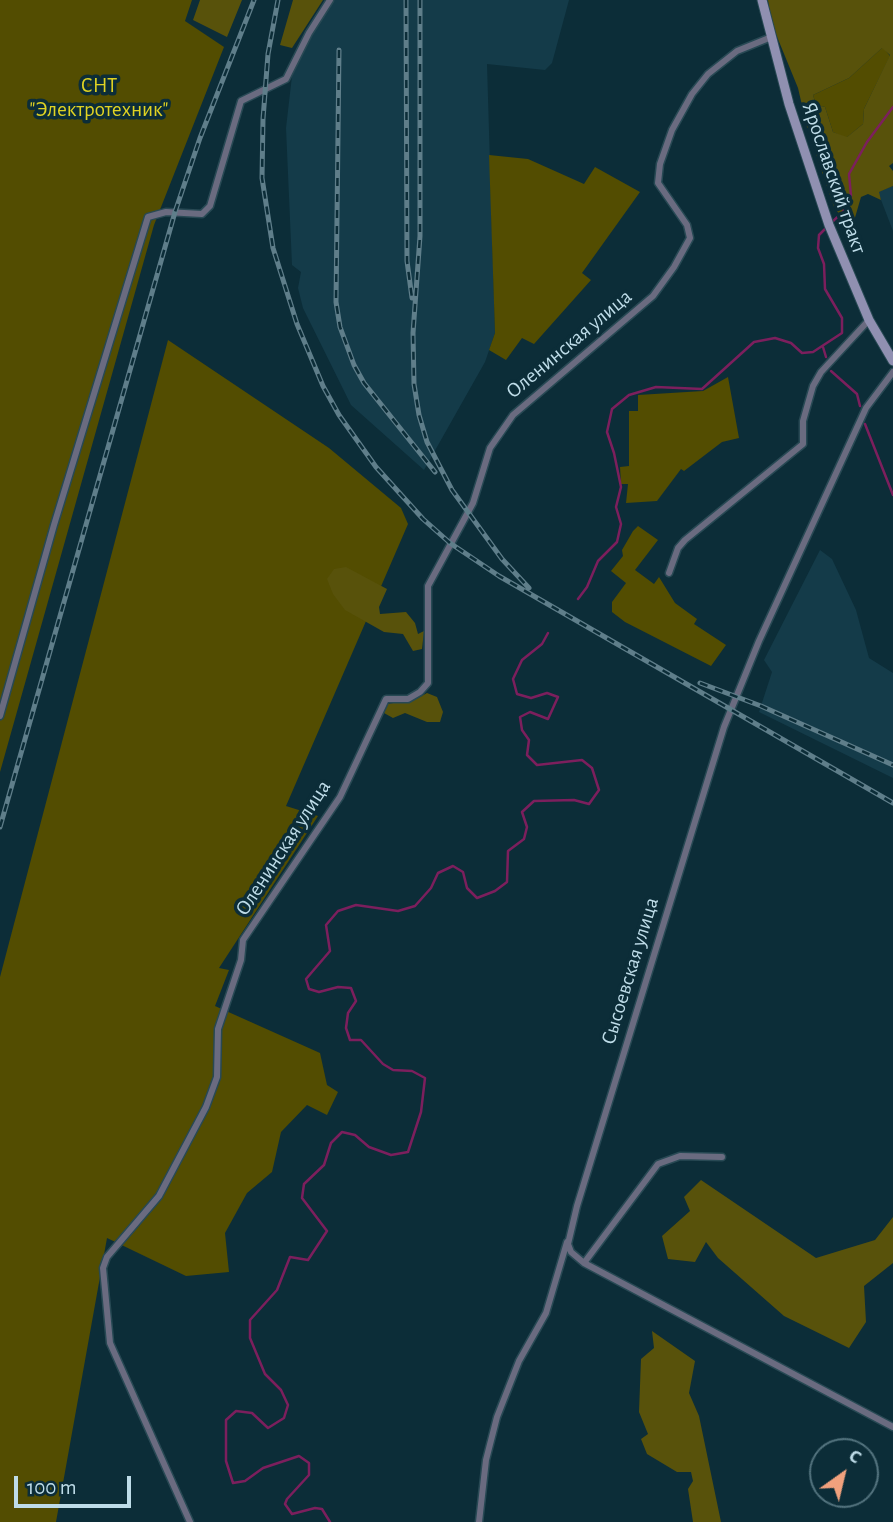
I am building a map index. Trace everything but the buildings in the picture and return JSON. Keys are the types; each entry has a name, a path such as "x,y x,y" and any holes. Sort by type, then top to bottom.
{"street":[{"path":"0,716 54,525 148,217 166,212 202,214 209,206 242,102 286,79 309,33 330,0"},
{"name":"Ярославский тракт","path":"762,0 769,38 833,236 869,320 893,361"},
{"name":"Оленинская улица","path":"190,1522 110,1343 103,1268 111,1249 159,1196 206,1107 217,1077 218,1029 240,960 243,940 340,797 386,699 408,699 428,683 428,586 473,503 490,448 513,415 653,296 674,267 690,239 687,225 658,183 660,164 672,130 692,94 715,68 737,51 769,38"},
{"path":"669,572 678,548 685,540 803,444 803,421 813,386 821,372 869,320"},
{"name":"Сысоевская улица","path":"479,1522 486,1460 497,1417 515,1369 545,1312 724,726 759,641 866,408 893,372"},
{"path":"558,1270 565,1262 581,1261 657,1164 680,1156 722,1157"},
{"path":"569,1237 571,1252 581,1261 893,1427"}],"shaded area":[{"path":"200,0 242,0 227,37 193,20"},
{"path":"293,0 323,0 292,48 280,45"},
{"path":"334,0 569,0 552,63 545,70 487,64 495,333 485,362 424,470 351,405 303,308 298,288 301,272 292,265 286,128 292,76 311,34"},
{"path":"768,0 893,0 893,163 889,166 893,171 893,186 879,192 881,200 868,194 861,197 854,221 847,225 834,207 816,154 814,133 807,127 798,88 771,22","holes":["882,48 890,55 864,109 863,124 847,137 833,132 825,107 816,105 813,95 849,78"]},
{"path":"893,186 893,231 878,192"},
{"path":"820,550 832,559 856,610 869,658 893,673 893,778 759,712 772,672 764,660"},
{"path":"346,567 387,589 379,607 380,614 406,612 415,623 418,634 424,631 422,649 413,651 403,634 384,632 345,610 333,594 327,579 334,569"},
{"path":"427,693 437,697 443,712 440,722 427,722 405,713 393,718 384,713 388,704 418,698"},
{"path":"701,1180 816,1258 875,1240 893,1217 893,1263 864,1286 866,1322 849,1348 784,1316 718,1258 706,1242 695,1262 668,1259 662,1236 690,1211 684,1197"},
{"path":"652,1331 695,1361 689,1393 699,1416 721,1522 693,1522 688,1489 693,1481 691,1472 677,1472 647,1454 641,1439 648,1434 639,1412 641,1359 654,1348"}],"green space":[{"name":"СНТ \"Электротехник\"","path":"0,0 192,0 185,21 224,47 154,225 0,772"},
{"path":"883,47 890,56 864,109 863,124 846,138 833,132 825,107 816,105 813,95 849,78"},
{"path":"489,155 528,159 584,184 595,167 640,192 582,273 591,280 534,344 522,338 506,360 489,350 495,333"},
{"path":"168,340 329,448 401,508 408,524 286,806 318,816 219,968 229,970 215,1006 320,1053 327,1085 338,1092 327,1115 307,1105 281,1132 272,1172 247,1193 225,1233 229,1272 186,1276 107,1238 56,1522 0,1522 0,977"},
{"path":"728,377 739,438 722,442 684,471 681,469 657,501 626,503 628,484 621,484 620,467 629,466 629,411 638,411 638,395 703,391"},
{"path":"638,526 658,540 635,570 654,584 659,577 675,603 697,619 694,624 726,645 711,666 625,622 612,612 612,602 626,583 611,571 623,556 622,550"}],"waterway":[{"path":"832,222 843,212 851,196 849,174 867,142 893,107"},
{"path":"578,599 587,587 598,561 617,542 621,524 616,507 621,487 607,432 612,409 629,395 656,387 702,389 754,342 775,338 791,343 802,353 813,352 842,333 842,318 825,289 824,264 818,248 819,235 827,227"},
{"path":"823,347 826,357"},
{"path":"831,371 857,394 860,406"},
{"path":"865,424 893,495"},
{"path":"330,1522 322,1509 315,1508 292,1514 285,1504 309,1475 309,1463 299,1456 263,1468 245,1481 233,1483 226,1461 226,1420 236,1411 252,1413 268,1428 284,1418 288,1405 281,1390 265,1374 250,1338 250,1320 277,1290 290,1257 308,1260 327,1231 302,1198 304,1184 324,1165 331,1143 342,1132 355,1135 369,1147 391,1155 408,1152 421,1112 425,1078 412,1071 393,1070 383,1064 361,1040 350,1040 346,1028 348,1013 356,1001 351,988 338,987 319,992 309,989 306,979 330,951 326,925 338,911 356,905 398,911 415,906 431,888 438,873 453,866 463,872 467,888 477,898 495,891 507,882 508,851 524,839 527,827 522,812 534,801 574,800 589,804 599,790 592,768 582,760 537,765 527,755 529,740 522,730 520,717 530,712 548,719 558,697 547,693 531,698 517,694 513,679 522,660 542,644 548,633"}],"railway":[{"path":"0,827 175,212 200,138 254,0"},
{"path":"278,0 268,54 263,119 262,178 273,248 297,324 323,386 339,415 376,467 423,519 450,543 499,576 893,803"},
{"path":"406,0 407,261 412,298"},
{"path":"420,0 420,236 413,333 414,384 419,415 427,442 452,490 502,559 529,588"},
{"path":"339,50 336,302 340,327 354,365 364,383 435,472"},
{"path":"700,683 761,706 893,765"}]}
